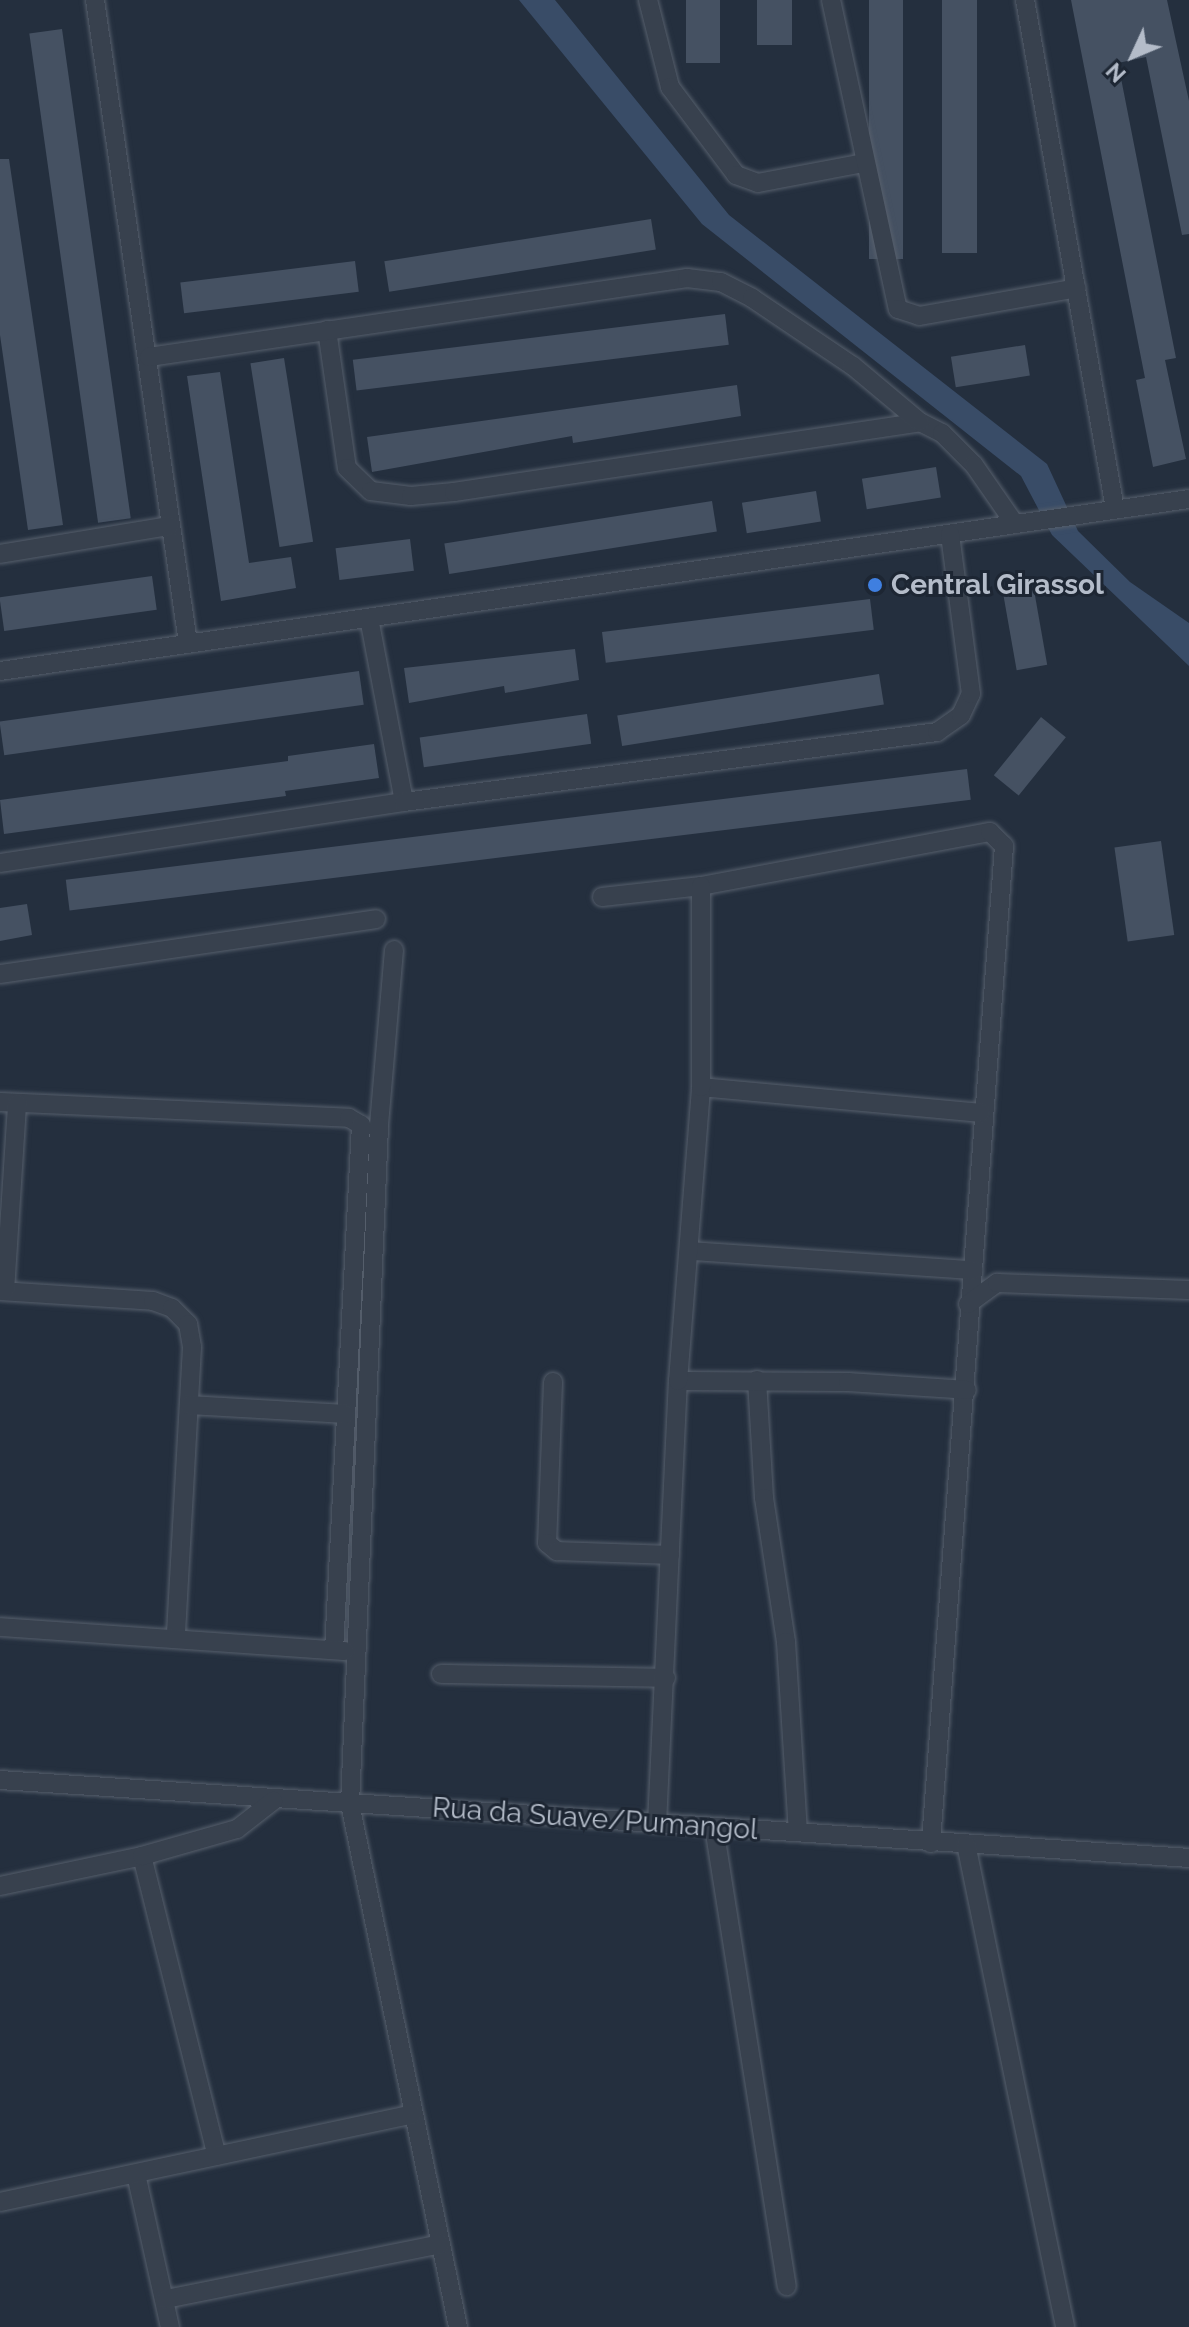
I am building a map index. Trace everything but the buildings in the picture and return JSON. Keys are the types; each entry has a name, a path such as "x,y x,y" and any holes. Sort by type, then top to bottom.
{"street":[{"path":"95,0 188,643"},
{"path":"648,0 670,87 736,175 758,183 864,163"},
{"path":"831,0 898,309 919,316 1077,288"},
{"path":"1025,0 1115,509"},
{"path":"149,357 687,278 721,282 853,366 920,422 942,433 974,465 1015,524"},
{"path":"327,330 347,468 371,491 411,496 454,492 920,422"},
{"path":"0,671 1189,499"},
{"path":"0,554 170,526"},
{"path":"0,863 404,802 950,726 971,694 950,534"},
{"path":"369,618 404,802"},
{"path":"602,897 701,886 990,832 999,837 1004,846 981,1113 973,1270 968,1304 967,1390 931,1843"},
{"path":"657,1824 678,1381 691,1251 701,1087 701,886"},
{"path":"0,974 376,919"},
{"path":"394,950 379,1126 350,1804 458,2327"},
{"path":"701,1087 981,1113"},
{"path":"176,1636 189,1405 188,1324 172,1308 153,1301 3,1291 8,1103 355,1120 361,1125 334,1650"},
{"path":"691,1251 973,1270"},
{"path":"968,1304 997,1283 1189,1290"},
{"path":"678,1381 757,1380 967,1390"},
{"path":"757,1380 764,1498 786,1642 798,1831"},
{"path":"553,1382 547,1543 557,1551 670,1555"},
{"path":"189,1405 346,1414"},
{"path":"0,1627 176,1636 356,1652"},
{"path":"441,1674 666,1678"},
{"name":"Rua da Suave/Pumangol","path":"0,1780 273,1801 798,1831 931,1843 1189,1858"},
{"path":"0,1886 142,1856 247,1825 273,1801"},
{"path":"714,1827 787,2286"},
{"path":"966,1844 1065,2327"},
{"path":"142,1856 217,2156"},
{"path":"0,2202 413,2114"},
{"path":"136,2174 170,2327"},
{"path":"166,2299 441,2244"}],"water":[{"path":"519,0 555,0 729,215 1047,464 1078,531 1130,582 1189,623 1189,666 1052,535 1021,476 702,224"}],"place":[{"name":"Central Girassol","path":"875,585"}]}
